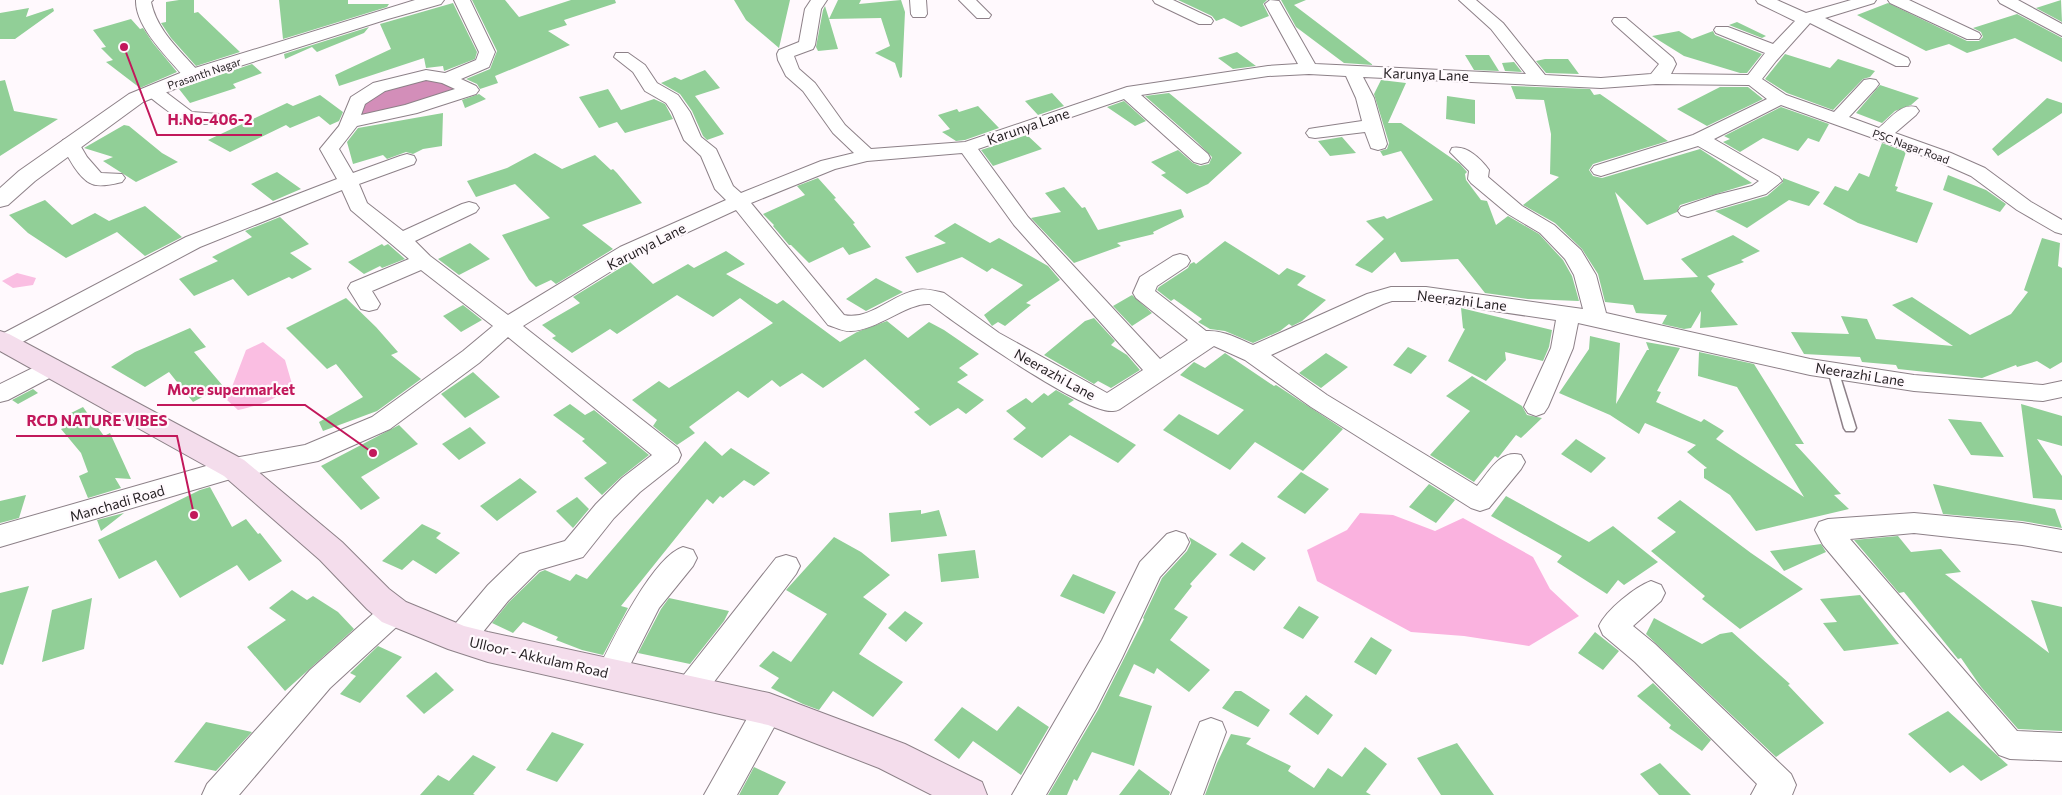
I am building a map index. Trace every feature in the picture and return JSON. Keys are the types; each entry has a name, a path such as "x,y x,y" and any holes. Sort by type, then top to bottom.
{"main road":[{"name":"Ulloor - Akkulam Road","path":"2,341 234,468 331,551 378,599 394,612 460,639 488,647 690,690 769,709 892,756 969,795"}],"street":[{"name":"Prasanth Nagar","path":"0,200 27,176 136,98 192,75 380,15 436,0"},
{"path":"447,79 483,63 487,52 462,0"},
{"path":"819,0 813,9 807,45 785,54 786,60 792,72 809,88 839,129 867,155"},
{"path":"968,0 983,15"},
{"path":"1161,0 1205,21"},
{"path":"1467,0 1497,26 1538,78"},
{"path":"1764,0 1902,62"},
{"path":"1753,80 1776,51 1807,18 1868,0"},
{"path":"1896,0 1973,36"},
{"path":"2006,0 2062,31"},
{"path":"1274,4 1309,69"},
{"path":"146,8 159,37 192,75"},
{"path":"1620,22 1667,62 1666,70 1656,79"},
{"path":"1722,30 1776,51"},
{"path":"622,57 639,69 651,86 672,99 681,112 693,140 709,154 725,189 739,202"},
{"name":"Karunya Lane","path":"234,468 309,454 381,423 471,357 507,326 627,252 828,165 867,155 967,147 1127,92 1268,71 1309,69 1538,78 1602,83 1656,79 1753,80"},
{"path":"1352,71 1365,98 1378,144"},
{"path":"350,122 392,115 423,107 470,90 447,79 426,75 379,87 357,101 348,127 329,149 348,181 358,206 401,240 423,261 559,365 669,455 631,485 605,511 574,549 530,562 498,593 460,639"},
{"name":"PSC Nagar Road","path":"1753,80 1764,90 1780,99 1944,157 1978,172 2024,206 2062,228"},
{"path":"1838,119 1870,84"},
{"path":"152,91 187,117 213,118"},
{"path":"1127,92 1201,158"},
{"path":"1601,170 1700,138 1780,99"},
{"path":"1882,135 1910,111"},
{"path":"1315,133 1373,125"},
{"path":"1688,211 1723,199 1759,190 1772,180 1700,138"},
{"path":"70,144 79,160 96,179 115,178"},
{"path":"967,147 1021,221 1158,372"},
{"path":"1459,152 1479,170 1478,179 1515,210 1546,229 1574,255 1585,275 1596,318"},
{"path":"2,341 193,242 348,181 407,160"},
{"name":"Neerazhi Lane","path":"739,202 836,320 851,324 873,318 919,296 936,298 991,338 1100,400 1112,403 1202,340"},
{"path":"401,240 469,208"},
{"path":"368,304 359,288 423,261"},
{"path":"1180,261 1148,282 1144,293 1202,340 1216,338 1253,354 1320,401 1480,501 1512,462"},
{"name":"Neerazhi Lane","path":"1253,354 1391,294 1426,294 1596,318 1833,370 1914,382 2001,391 2053,391"},
{"path":"1536,407 1562,348 1568,314"},
{"path":"0,394 50,367"},
{"path":"2053,391 2062,409"},
{"name":"Manchadi Road","path":"0,536 234,468"},
{"path":"2062,541 2022,534 1914,523 1828,530 2010,746 2062,747"},
{"path":"1028,795 1085,699 1150,570 1176,542"},
{"path":"611,674 650,600 683,558"},
{"path":"690,690 786,566"},
{"path":"1651,593 1613,626 1645,654 1780,785 1768,795"},
{"path":"218,795 320,680 394,612"},
{"path":"720,795 769,709"},
{"path":"1187,795 1211,732"}],"lane":[{"path":"1833,370 1850,428"}],"shaded area":[{"path":"438,78 455,87 448,98 361,121 361,107 388,89"},
{"path":"17,273 36,278 33,285 13,288 2,281"},
{"path":"263,342 285,360 292,384 267,402 238,410 227,400 246,350"},
{"path":"1360,513 1393,515 1435,531 1463,518 1533,557 1550,589 1579,616 1529,646 1464,636 1411,632 1317,581 1307,550 1347,530"}],"building":[{"path":"194,0 194,13 198,12 240,52 196,66 171,38 161,23 166,22 166,2"},
{"path":"279,0 348,0 348,4 389,4 387,7 283,39"},
{"path":"472,0 505,0 519,17 571,0 615,0 616,3 564,20 567,25 548,31 570,45 495,76 498,83 480,89 477,84 466,79 490,69 497,51"},
{"path":"734,0 790,0 779,48 746,20"},
{"path":"838,0 861,0 859,4 901,0 905,12 902,77 900,78 895,63 875,53 890,46 881,18 829,19"},
{"path":"1178,0 1267,0 1263,4 1269,16 1241,27 1224,18 1216,21 1212,16"},
{"path":"1281,0 1306,0 1294,5 1373,65 1344,63 1296,27"},
{"path":"2061,0 2062,22 2036,8"},
{"path":"453,3 477,52 475,59 444,71 443,66 426,68 424,58 339,86 335,75 391,49 380,24"},
{"path":"1888,3 1967,41 1979,41 1983,37 1981,32 1973,28 2017,14 2062,38 2062,62 2015,38 1967,53 1949,44 1926,51 1857,15"},
{"path":"825,6 838,49 818,51 816,47"},
{"path":"29,8 26,17 53,8 54,11 15,39 0,39 0,13"},
{"path":"131,19 140,29 143,28 177,72 140,88 106,62 113,60 101,48 106,47 93,30"},
{"path":"1737,22 1766,36 1762,38 1729,25"},
{"path":"369,27 364,33 317,52 312,47 285,59 284,54"},
{"path":"1679,31 1692,39 1713,31 1715,35 1762,54 1747,73 1740,73 1684,56 1652,36"},
{"path":"1237,52 1256,66 1233,69 1218,58"},
{"path":"1785,54 1830,68 1838,59 1875,71 1870,77 1863,79 1833,110 1787,93 1765,79"},
{"path":"1465,55 1489,55 1499,71 1474,70"},
{"path":"1568,59 1579,74 1546,73 1536,61"},
{"path":"1514,62 1522,72 1505,71 1502,63"},
{"path":"252,64 262,73 233,84 236,88 190,103 179,89"},
{"path":"705,70 720,88 695,96 724,134 707,140 703,136 692,111 680,94 661,83 675,77 681,80"},
{"path":"5,80 14,111 58,119 0,156 0,81"},
{"path":"1381,80 1406,83 1388,123 1401,123 1460,164 1467,172 1465,174 1466,180 1481,200 1487,201 1496,225 1508,216 1539,234 1563,260 1572,276 1579,301 1528,299 1485,293 1458,259 1401,262 1395,252 1372,273 1355,265 1384,239 1366,221 1384,216 1387,219 1433,200 1401,151 1383,156 1380,151 1387,149 1389,143 1374,94"},
{"path":"1880,85 1919,98 1911,105 1895,111 1882,123 1856,113"},
{"path":"1511,86 1590,89 1594,95 1600,94 1668,141 1593,164 1589,170 1593,176 1602,178 1700,149 1752,183 1680,205 1677,212 1647,225 1615,192 1644,280 1698,277 1681,259 1733,235 1760,251 1741,260 1744,262 1707,276 1715,284 1711,291 1738,325 1700,328 1701,311 1691,328 1684,329 1662,324 1667,315 1636,313 1633,305 1605,302 1598,274 1582,249 1555,223 1523,205 1559,177 1550,174 1551,134 1544,100 1516,99"},
{"path":"1720,87 1748,87 1763,99 1707,126 1677,109"},
{"path":"608,89 621,110 654,99 665,104 673,119 625,133 617,122 599,128 579,97"},
{"path":"1052,93 1064,106 1038,115 1025,101"},
{"path":"1169,93 1242,153 1208,184 1187,194 1161,175 1166,173 1151,162 1178,150 1193,163 1200,166 1209,164 1212,157 1145,96"},
{"path":"479,94 486,99 465,108 462,100"},
{"path":"320,95 343,112 339,121 330,125 319,116 290,128 286,125 230,152 208,140 287,103 293,106"},
{"path":"1447,96 1475,100 1475,124 1446,119"},
{"path":"2047,98 2062,103 2062,113 1998,156 1992,149"},
{"path":"1124,101 1146,121 1135,126 1107,107"},
{"path":"978,106 999,128 965,140 956,141 942,132 950,129 938,115 957,109 959,112"},
{"path":"1781,107 1829,124 1819,142 1808,138 1798,151 1763,138 1740,152 1723,142 1730,139 1724,136"},
{"path":"443,113 442,146 423,149 413,154 406,152 387,159 383,155 353,164 347,142 358,128"},
{"path":"124,125 129,126 162,153 178,162 136,182 103,161 113,157 84,148"},
{"path":"1027,135 1042,149 993,166 981,150"},
{"path":"1342,137 1356,153 1330,156 1318,141"},
{"path":"1882,143 1906,152 1895,186 1898,187 1896,191 1933,203 1917,243 1858,223 1823,204 1835,186 1848,191 1859,173 1869,177"},
{"path":"535,153 562,169 595,155 617,173 642,203 582,225 613,249 556,284 551,280 536,287 529,280 502,235 550,218 515,184 476,197 467,181 507,168"},
{"path":"277,172 301,189 273,201 251,184"},
{"path":"1948,175 1986,190 2006,204 2000,212 1943,190"},
{"path":"818,178 836,198 834,199 855,223 853,224 871,247 849,255 843,247 809,263 789,245 763,214 805,195 797,186"},
{"path":"1783,178 1820,192 1809,206 1789,200 1747,228 1715,211 1767,196 1783,182"},
{"path":"1064,187 1082,208 1085,207 1098,230 1181,209 1184,217 1153,232 1154,234 1117,243 1121,246 1074,263 1031,218 1061,212 1045,193"},
{"path":"45,200 72,225 95,213 109,221 145,206 182,237 145,256 117,232 66,258 28,233 9,215"},
{"path":"280,217 309,244 290,253 312,269 292,279 289,277 248,296 233,279 194,296 179,279 218,261 212,257 252,237 245,231"},
{"path":"955,223 990,243 999,238 1048,266 1060,280 1026,303 1031,305 1005,326 998,322 992,326 984,315 1023,285 992,268 987,272 962,257 917,273 905,257 946,243 934,236"},
{"path":"2042,238 2060,243 2058,266 2062,268 2062,362 2050,369 2037,361 2017,367 2016,365 1982,378 1898,369 1896,365 1862,362 1860,357 1804,354 1791,332 1849,334 1841,316 1867,319 1876,339 1953,346 1892,305 1912,297 1970,335 2011,314 2028,292 2024,290"},
{"path":"1225,241 1279,275 1287,268 1306,276 1297,285 1326,300 1302,321 1292,326 1289,324 1280,331 1253,343 1225,331 1210,329 1198,322 1202,319 1174,299 1171,301 1157,290 1188,268 1190,264 1194,262 1196,264"},
{"path":"470,243 490,259 459,275 438,259"},
{"path":"382,244 384,246 388,244 405,259 382,268 380,266 364,274 348,262"},
{"path":"726,251 745,264 726,274 777,304 783,300 840,342 857,332 887,321 908,338 929,322 944,330 979,354 959,368 968,375 957,382 984,400 966,414 958,408 930,426 914,412 920,409 865,359 823,388 802,373 780,387 772,380 748,398 738,391 689,427 695,433 677,445 653,426 657,420 632,400 659,381 669,388 773,323 740,298 713,317 677,295 617,334 610,329 572,353 552,338 556,336 542,325 580,303 573,297 630,262 653,284 688,264 694,268"},
{"path":"876,278 903,292 866,311 846,299"},
{"path":"1132,295 1152,313 1132,326 1113,306"},
{"path":"346,298 398,352 391,355 421,379 377,411 323,431 319,422 363,397 336,364 327,369 286,328"},
{"path":"463,305 482,320 461,332 443,316"},
{"path":"1461,308 1552,330 1549,347 1543,361 1505,352 1506,360 1486,381 1448,361 1465,329 1463,328"},
{"path":"1094,318 1115,341 1111,345 1127,355 1140,370 1111,388 1098,381 1094,384 1044,355 1085,321"},
{"path":"190,328 206,347 194,352 223,386 193,402 169,372 145,387 111,367 135,352"},
{"path":"1590,336 1620,343 1616,404 1647,350 1649,350 1646,342 1680,348 1657,391 1661,392 1656,402 1701,422 1704,419 1724,431 1716,439 1804,497 1737,387 1698,376 1699,352 1754,364 1804,444 1795,444 1841,494 1834,495 1849,509 1756,531 1730,495 1704,478 1704,469 1707,468 1687,452 1696,445 1645,423 1639,434 1610,415 1559,393 1589,349"},
{"path":"1408,347 1427,356 1411,374 1393,365"},
{"path":"1225,353 1343,429 1303,471 1255,442 1230,470 1163,430 1179,414 1218,435 1244,410 1180,375 1194,362 1205,368"},
{"path":"1326,353 1348,367 1321,388 1299,373"},
{"path":"473,372 500,397 465,418 441,394"},
{"path":"1472,376 1522,406 1527,415 1542,418 1521,438 1516,435 1498,458 1495,456 1474,482 1430,455 1470,411 1446,396"},
{"path":"33,389 38,393 18,404 12,400"},
{"path":"1056,390 1074,400 1068,404 1136,445 1118,463 1070,435 1042,458 1013,439 1026,428 1006,411 1026,398 1032,403 1044,393 1048,396"},
{"path":"570,404 585,415 594,410 649,455 602,495 584,478 607,463 582,441 585,439 553,415"},
{"path":"2021,404 2062,416 2062,446 2037,439 2062,476 2062,500 2033,498"},
{"path":"83,407 104,436 110,433 131,479 115,478 121,488 88,498 79,476 88,472 81,453 61,429 65,427 59,419"},
{"path":"1948,419 1981,422 2004,457 1971,455"},
{"path":"399,425 418,444 361,477 380,498 361,510 321,466"},
{"path":"470,427 486,443 459,460 442,444"},
{"path":"1576,439 1606,458 1591,473 1561,454"},
{"path":"705,441 722,456 731,448 770,473 754,486 744,480 723,498 720,496 713,504 707,499 621,606 628,608 603,655 582,650 556,640 558,637 523,622 513,633 492,623 509,602 540,572 545,570 570,581 576,574 587,579"},
{"path":"1301,472 1329,489 1305,514 1277,497"},
{"path":"520,478 537,492 497,521 480,506"},
{"path":"1429,484 1455,500 1436,523 1409,507"},
{"path":"1933,484 2055,509 2062,528 2022,521 1943,514"},
{"path":"210,487 232,527 246,519 258,534 260,533 282,561 249,581 237,565 180,598 156,560 119,579 98,540 200,490"},
{"path":"26,495 19,518 0,523 0,501"},
{"path":"1506,496 1589,542 1613,526 1658,562 1624,585 1618,580 1607,594 1557,562 1562,556 1491,516"},
{"path":"577,497 589,509 573,528 556,511"},
{"path":"1680,500 1803,589 1740,629 1702,599 1705,596 1651,551 1676,532 1657,518"},
{"path":"921,510 921,514 939,510 947,536 891,542 889,513"},
{"path":"124,513 101,531 97,520"},
{"path":"422,524 441,533 436,538 460,553 436,574 413,560 402,570 382,561"},
{"path":"1898,536 1911,552 1941,549 1961,572 1945,574 2049,653 2031,600 2062,607 2062,731 2018,729 1981,687 1961,658 1958,659 1904,592 1899,593 1854,540"},
{"path":"834,537 861,552 890,575 863,597 887,614 859,654 903,682 873,717 833,691 819,710 803,704 771,688 779,678 759,666 773,651 791,662 827,614 786,590"},
{"path":"1189,537 1217,554 1190,584 1192,586 1174,609 1188,617 1170,640 1210,670 1189,692 1157,668 1154,674 1134,664 1119,696 1152,706 1134,766 1092,752 1077,781 1074,779 1067,795 1048,795 1098,710 1144,619 1162,578 1187,551 1191,543"},
{"path":"1242,542 1266,558 1254,571 1229,555"},
{"path":"1821,544 1826,552 1784,571 1770,551"},
{"path":"975,550 979,578 941,582 938,554"},
{"path":"1073,574 1116,592 1104,614 1060,596"},
{"path":"29,586 3,665 0,664 0,593"},
{"path":"292,590 307,600 313,596 338,612 354,629 285,691 247,647 286,620 269,608"},
{"path":"1860,595 1899,644 1844,651 1823,623 1837,622 1820,599"},
{"path":"92,598 84,649 42,662 52,610"},
{"path":"669,598 729,611 724,621 690,664 638,653 661,609"},
{"path":"1299,606 1319,617 1303,639 1283,628"},
{"path":"905,611 923,623 906,642 888,628"},
{"path":"1654,618 1702,644 1720,634 1732,632 1790,684 1788,685 1824,723 1776,757 1646,634"},
{"path":"1595,632 1619,651 1603,670 1578,653"},
{"path":"1371,637 1392,650 1376,675 1354,662"},
{"path":"378,646 402,657 360,703 340,694 356,676 350,673"},
{"path":"436,672 454,690 424,714 406,696"},
{"path":"1653,683 1711,740 1702,751 1669,728 1671,725 1637,696"},
{"path":"1235,691 1241,691 1270,710 1258,727 1222,708"},
{"path":"1306,695 1333,715 1318,735 1289,714"},
{"path":"1018,706 1049,727 1021,775 973,741 959,759 934,740 962,707 997,731"},
{"path":"1948,711 2008,765 1981,781 1963,765 1950,773 1908,734"},
{"path":"206,722 252,732 216,771 174,762"},
{"path":"552,732 584,744 557,782 526,770"},
{"path":"1231,734 1251,738 1246,744 1291,766 1288,771 1314,788 1328,768 1342,777 1365,747 1387,764 1366,792 1371,795 1205,795 1217,763"},
{"path":"1457,743 1494,795 1441,795 1417,758"},
{"path":"473,755 496,767 473,794 475,795 420,795 438,775 449,781"},
{"path":"1660,763 1691,795 1659,795 1640,774"},
{"path":"754,767 786,782 778,795 739,795"},
{"path":"1139,769 1170,792 1169,795 1119,795"}],"place":[{"name":"H.No-406-2","path":"124,47"},
{"name":"More supermarket","path":"373,453"},
{"name":"RCD NATURE VIBES","path":"194,515"}]}
